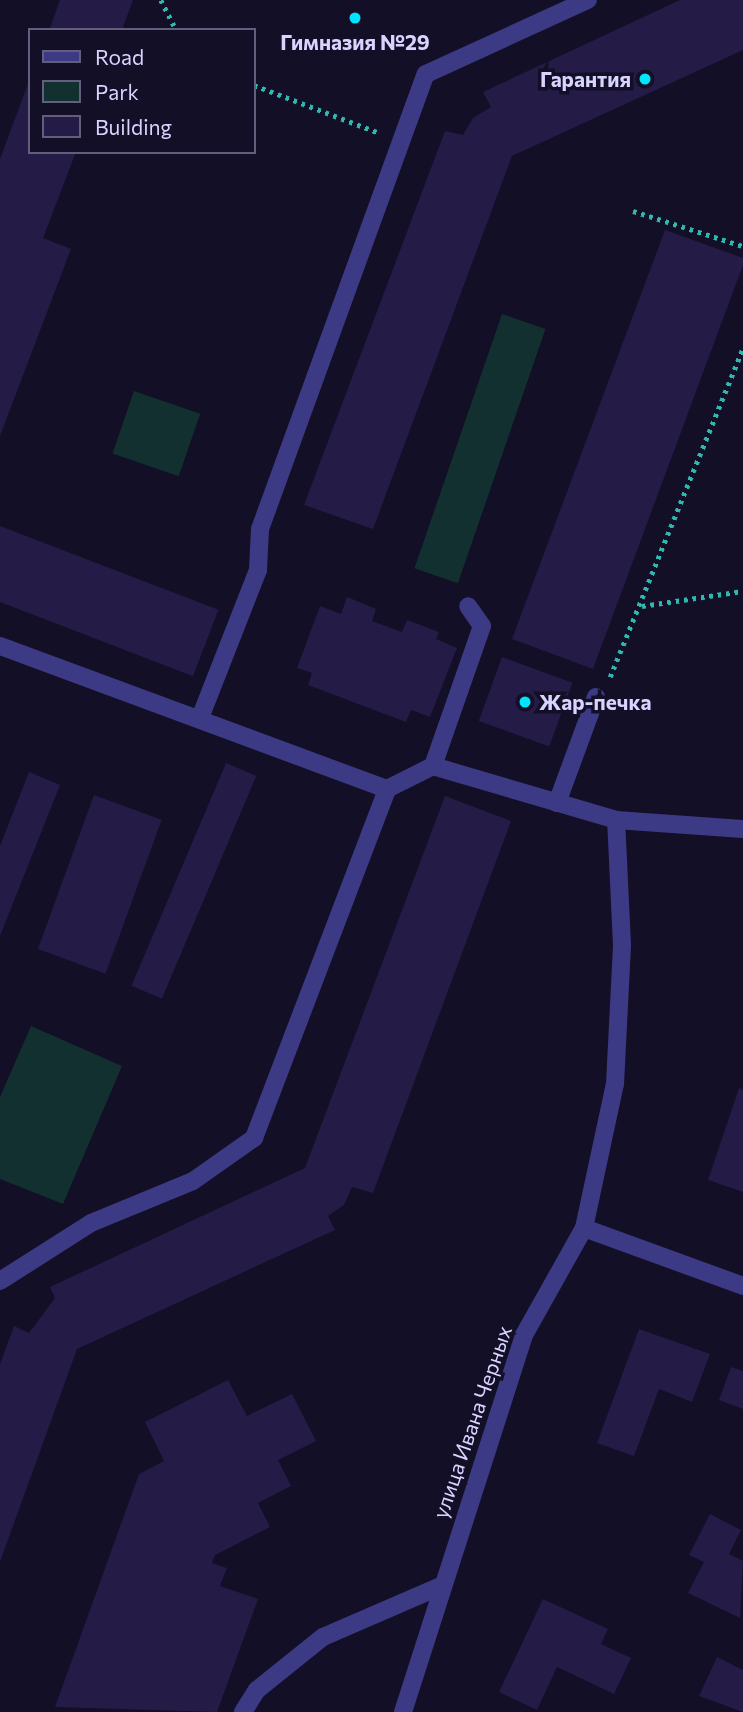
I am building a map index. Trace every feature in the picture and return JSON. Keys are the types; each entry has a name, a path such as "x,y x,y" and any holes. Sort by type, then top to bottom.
{"street":[{"path":"200,718 258,570 260,529 426,74 588,0"},
{"path":"433,766 482,626 468,607"},
{"path":"0,646 387,789"},
{"path":"557,803 596,697"},
{"path":"0,1281 91,1223 193,1181 254,1138 387,789 433,766 616,820 743,829"},
{"name":"улица Ивана Черных","path":"403,1712 441,1586 524,1335 584,1228 615,1084 622,945 616,820"},
{"path":"584,1228 743,1286"},
{"path":"243,1712 257,1690 323,1637 441,1586"}],"path":[{"path":"161,0 175,28"},
{"path":"256,86 401,141"},
{"path":"634,211 743,246"},
{"path":"596,697 617,668 743,347"},
{"path":"642,606 743,591"}],"green space":[{"path":"502,314 545,329 458,583 414,568"},
{"path":"134,391 200,414 179,476 113,453"},
{"path":"31,1026 122,1066 63,1204 0,1179 0,1097"}],"building":[{"path":"60,0 133,0 123,28 50,28"},
{"path":"680,0 743,0 743,50 512,156 373,529 304,505 445,131 463,135 473,118 491,107 483,92"},
{"path":"28,84 28,154 75,154 43,238 71,249 0,436 0,159"},
{"path":"665,230 743,258 743,265 593,669 512,639"},
{"path":"0,526 218,610 193,676 0,602"},
{"path":"347,597 376,609 372,621 402,632 407,620 439,632 436,639 457,648 430,717 411,710 406,722 308,685 312,673 297,668 320,606 341,614"},
{"name":"Жар-печка","path":"502,657 572,683 549,747 479,721"},
{"path":"226,763 256,776 162,999 131,986"},
{"path":"29,772 60,785 0,936 0,846"},
{"path":"94,795 162,820 106,974 38,949"},
{"path":"445,796 511,821 373,1193 352,1187 344,1205 328,1216 335,1230 77,1349 0,1562 0,1364 14,1326 29,1333 55,1298 50,1287 305,1168"},
{"path":"739,1088 743,1090 743,1192 708,1180"},
{"path":"639,1329 710,1354 692,1402 659,1389 634,1456 597,1443"},
{"path":"731,1367 743,1371 743,1409 719,1400"},
{"path":"228,1380 247,1416 292,1394 316,1441 278,1460 291,1486 258,1503 270,1527 215,1555 212,1563 227,1568 220,1586 258,1599 217,1712 55,1707 139,1474 164,1461 145,1422"},
{"path":"710,1514 741,1530 729,1554 743,1561 740,1618 688,1593 704,1562 689,1555"},
{"path":"543,1599 608,1629 601,1644 631,1658 614,1694 557,1667 537,1710 499,1692"},
{"path":"717,1657 743,1670 743,1712 699,1696"}],"place":[{"name":"Гимназия №29","path":"355,18"},
{"name":"Гарантия","path":"645,79"},
{"name":"Жар-печка","path":"525,702"}]}
